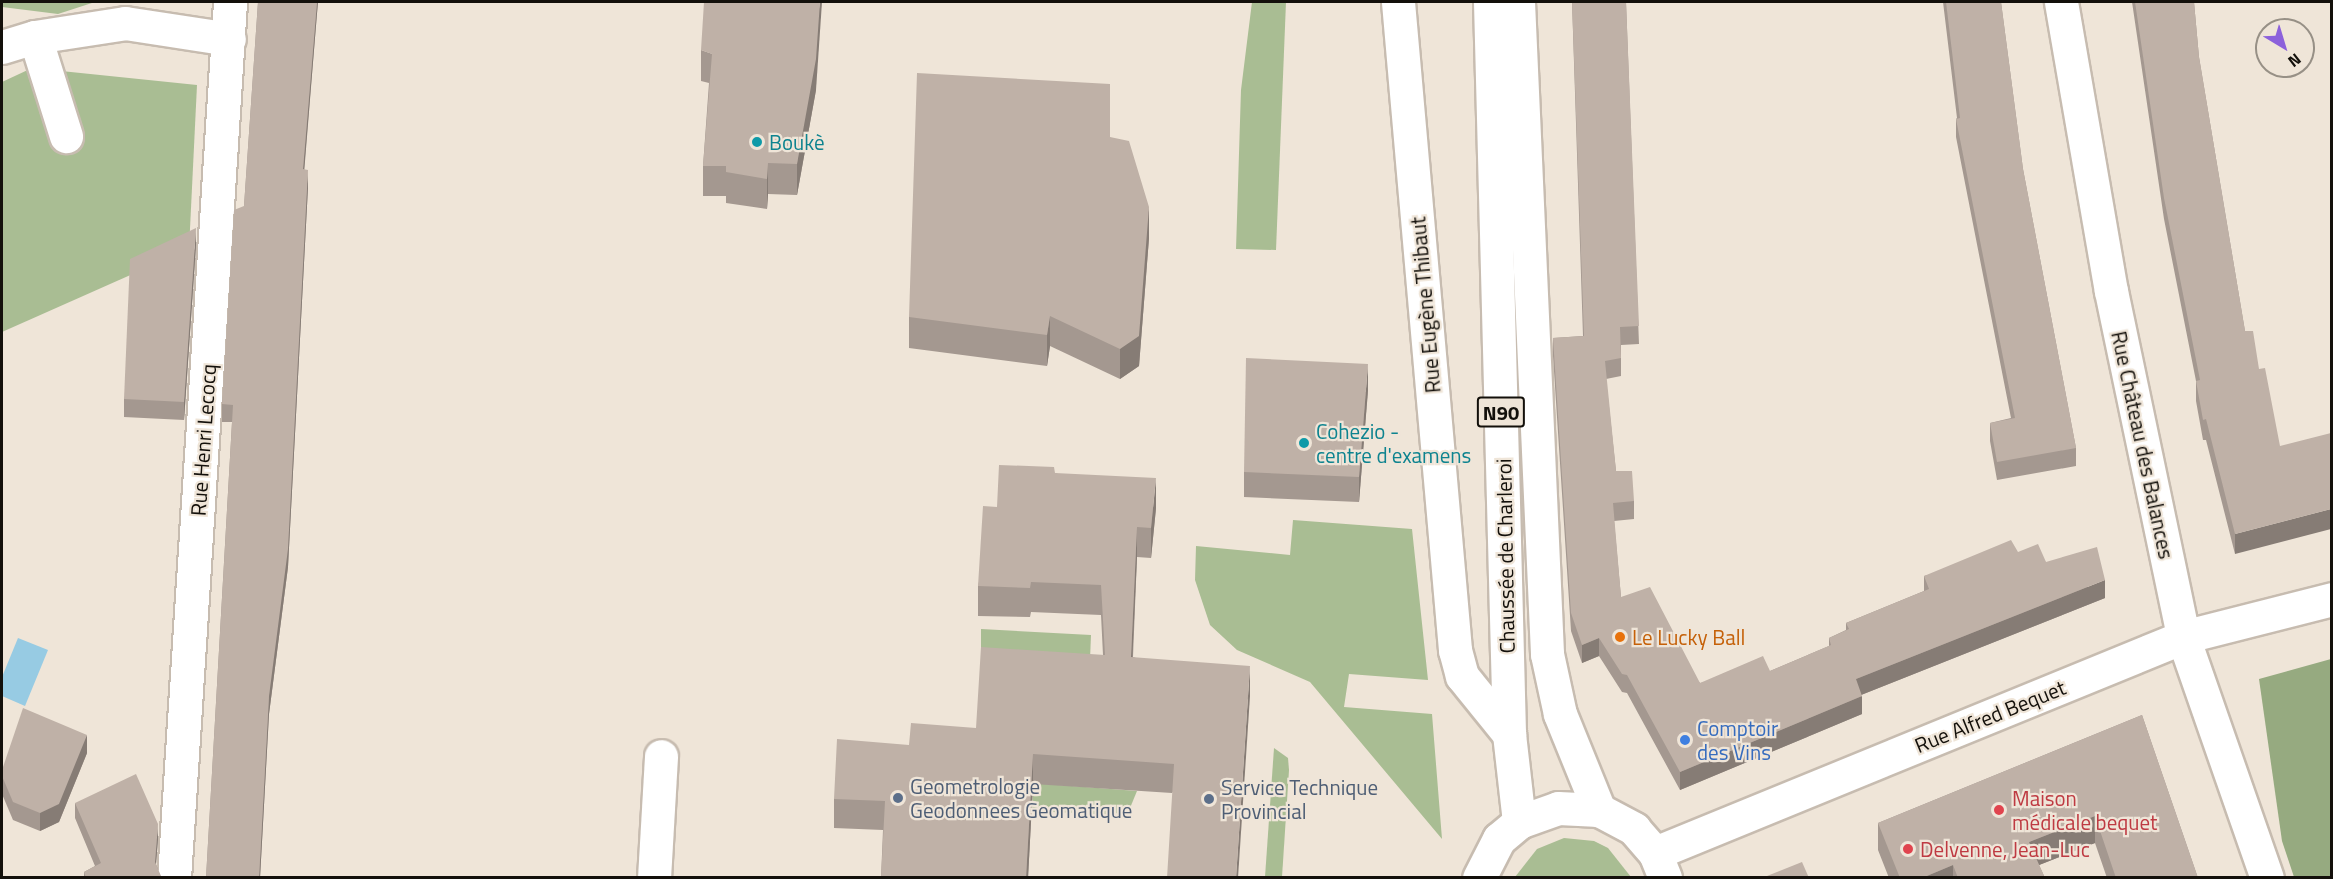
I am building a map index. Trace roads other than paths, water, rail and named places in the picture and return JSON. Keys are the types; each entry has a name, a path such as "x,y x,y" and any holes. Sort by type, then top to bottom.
{"street":[{"name":"Rue Henri Lecocq","path":"174,878 230,2"},
{"name":"Rue Eugène Thibaut","path":"1398,2 1455,650 1462,676 1509,734"},
{"name":"Chaussée de Charleroi","path":"1490,2 1509,734 1519,822"},
{"name":"Chaussée de Charleroi","path":"1518,2 1547,654 1560,714 1599,810"},
{"name":"Rue Château des Balances","path":"2061,2 2111,291 2183,637 2267,878"},
{"path":"2,48 130,12 229,39"},
{"path":"35,37 66,136"},
{"name":"Rue Alfred Bequet","path":"1660,865 2183,637 2331,599"},
{"path":"654,878 661,756"},
{"path":"1479,878 1499,839 1519,822 1558,808 1599,810 1634,829 1660,865"}],"water":[{"path":"18,638 48,650 25,706 2,696 2,677"}],"place":[{"name":"Boukè","path":"757,142"},
{"name":"Cohezio - centre d'examens","path":"1304,443"},
{"name":"Le Lucky Ball","path":"1620,637"},
{"name":"Comptoir des Vins","path":"1685,740"},
{"name":"Geometrologie Geodonnees Geomatique","path":"898,798"},
{"name":"Service Technique Provincial","path":"1209,799"},
{"name":"Maison médicale bequet","path":"1999,810"},
{"name":"Delvenne, Jean-Luc","path":"1908,849"}]}
